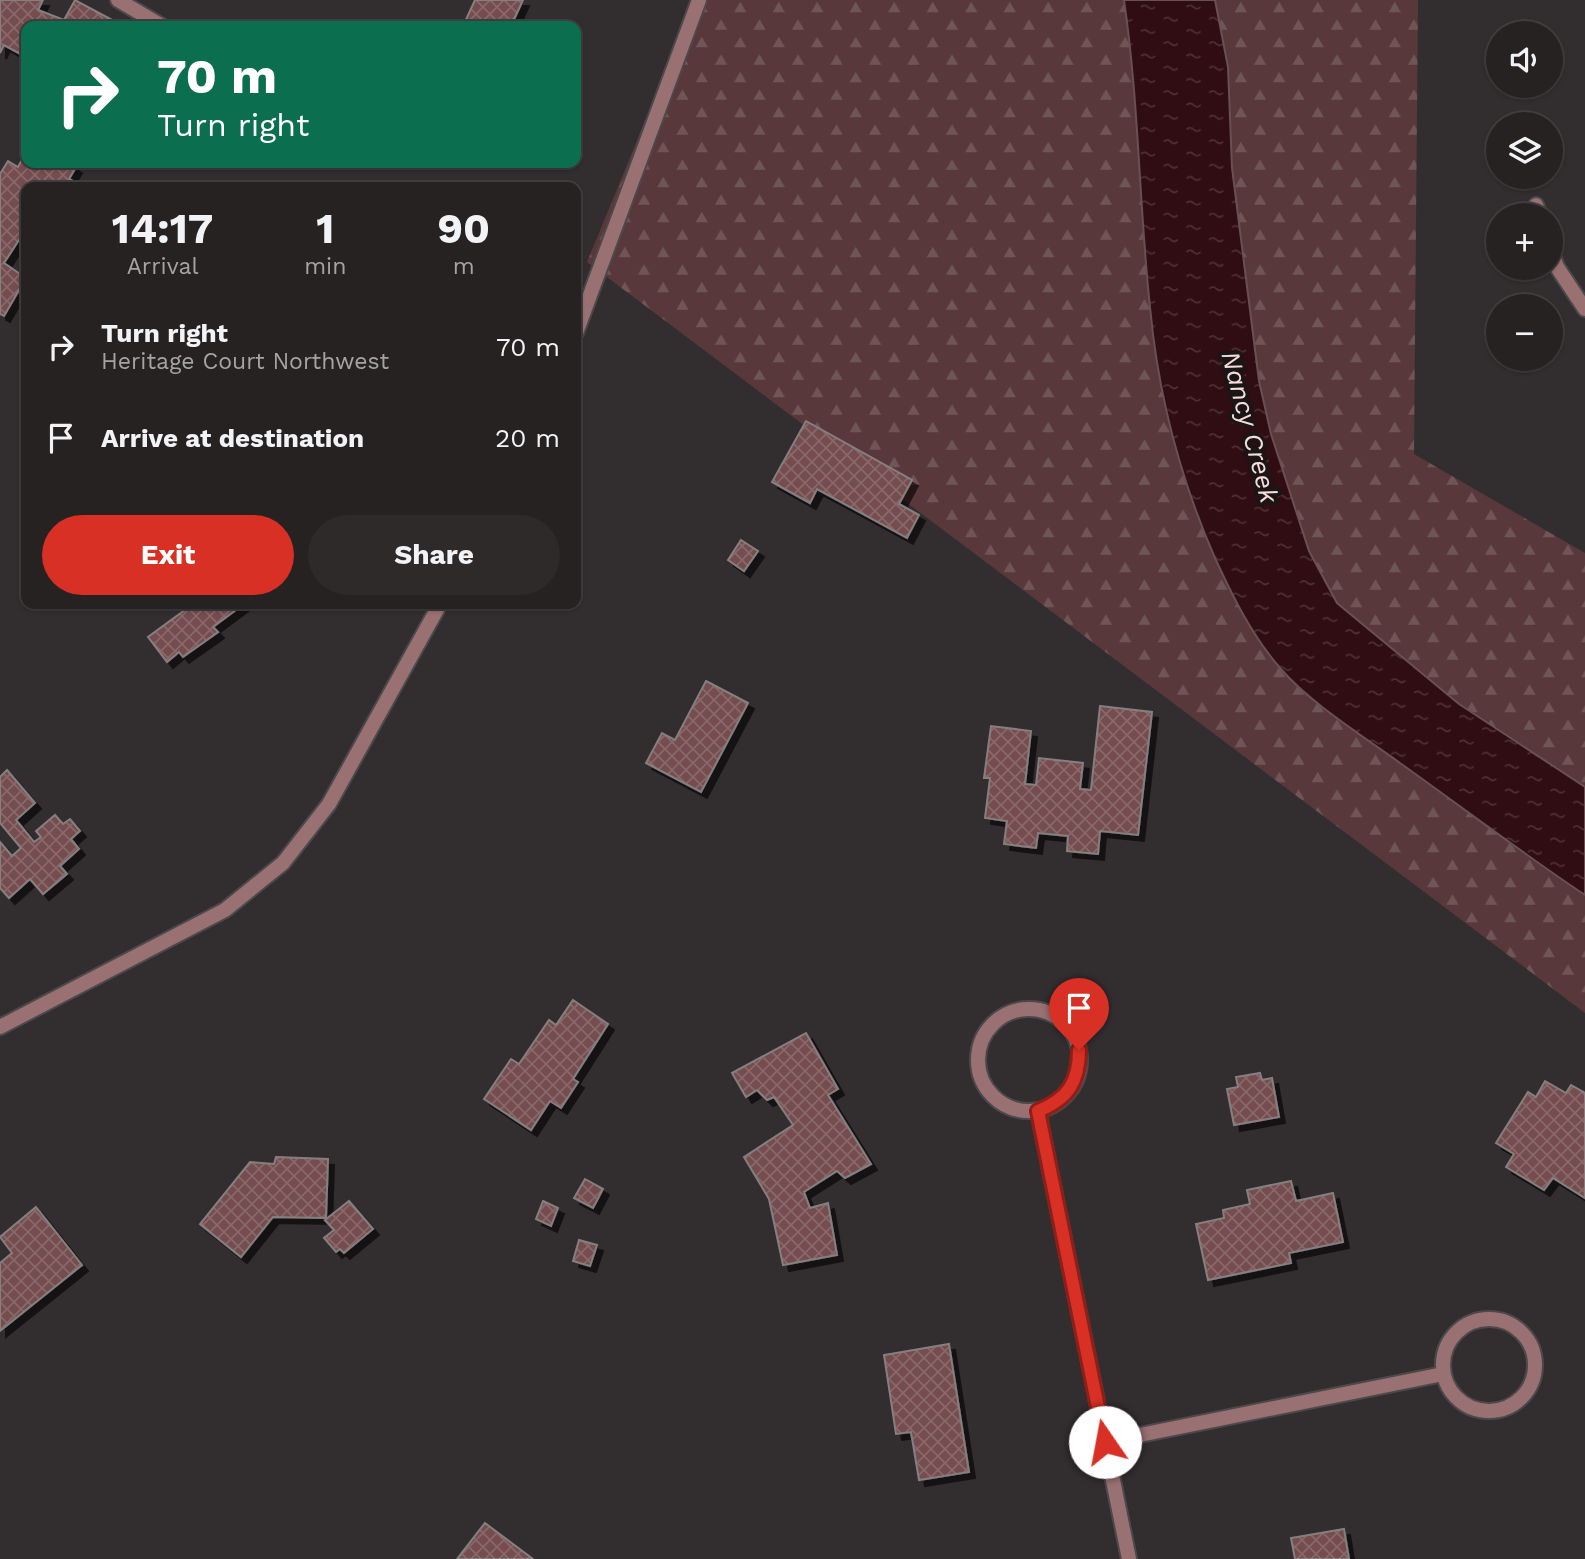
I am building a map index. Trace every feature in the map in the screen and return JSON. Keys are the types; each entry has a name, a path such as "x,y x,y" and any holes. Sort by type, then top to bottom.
{"street":[{"path":"118,0 154,21"},
{"path":"581,319 699,0"},
{"path":"1563,276 1585,309"},
{"path":"0,1027 225,910 283,863 329,804 437,609"},
{"path":"1019,1009 1039,1009 1058,1017 1072,1031 1079,1050 1079,1070 1071,1088 1057,1103 1038,1111 1018,1111 1000,1102 986,1088 978,1070 978,1050 986,1031 1000,1017 1019,1009"},
{"path":"1038,1111 1129,1559"},
{"path":"1479,1320 1498,1320 1514,1327 1527,1340 1534,1356 1534,1374 1527,1391 1514,1404 1497,1410 1479,1411 1463,1404 1450,1391 1443,1374 1443,1356 1450,1340 1463,1327 1479,1320"},
{"path":"1105,1442 1443,1374"}],"green space":[{"path":"695,0 1418,0 1414,454 1585,553 1585,1013 587,262"}],"water":[{"name":"Nancy Creek","path":"1124,0 1215,0 1228,67 1232,168 1259,381 1271,434 1309,551 1337,603 1459,704 1585,787 1585,895 1322,707 1281,669 1252,630 1236,602 1202,528 1191,497 1172,435 1159,372 1146,269 1133,77"}],"building":[{"path":"0,0 43,0 38,10 64,20 75,0 114,21 21,21 21,54 4,45 0,53"},
{"path":"475,0 523,0 513,21 465,21"},
{"path":"8,161 18,167 21,161 21,168 75,168 69,179 75,182 21,182 21,237 4,263 21,275 21,287 4,316 0,314 0,174"},
{"path":"806,421 912,480 899,504 919,515 907,538 817,489 810,503 772,482"},
{"path":"741,540 758,551 744,571 728,560"},
{"path":"186,609 237,609 213,627 218,632 183,657 179,652 167,662 148,637"},
{"path":"706,681 748,703 701,792 646,763 662,733 675,740"},
{"path":"1100,706 1152,712 1138,835 1100,831 1098,854 1067,851 1068,836 1038,833 1036,848 1004,844 1007,821 985,818 990,778 984,778 991,726 1031,731 1025,784 1036,785 1039,758 1083,763 1080,789 1091,790"},
{"path":"7,770 35,803 16,820 34,842 41,837 36,831 55,815 63,824 70,819 80,831 71,839 79,849 60,866 67,874 43,894 30,879 9,898 0,888 0,842 12,856 21,848 0,823 0,777"},
{"path":"573,1000 608,1024 573,1079 578,1082 561,1108 550,1101 531,1130 484,1099 511,1059 519,1064 549,1020 556,1025"},
{"path":"806,1033 838,1089 828,1095 871,1164 845,1178 837,1171 804,1192 810,1208 828,1203 837,1255 783,1265 769,1199 744,1157 793,1125 774,1097 767,1100 757,1090 746,1097 732,1073"},
{"path":"1260,1073 1262,1080 1272,1078 1279,1117 1234,1125 1227,1089 1238,1087 1236,1077"},
{"path":"1545,1081 1566,1093 1571,1085 1585,1093 1585,1198 1553,1178 1544,1190 1506,1167 1514,1154 1496,1143 1528,1092 1536,1097"},
{"path":"276,1157 328,1159 326,1218 273,1217 241,1257 200,1224 250,1162 274,1164"},
{"path":"585,1179 603,1189 593,1208 574,1198"},
{"path":"1291,1181 1296,1201 1333,1193 1343,1242 1289,1253 1291,1263 1208,1280 1196,1224 1224,1218 1223,1210 1250,1204 1247,1190"},
{"path":"349,1201 373,1229 344,1253 340,1249 336,1252 324,1238 334,1230 325,1220"},
{"path":"543,1201 558,1208 551,1226 536,1219"},
{"path":"36,1207 82,1265 0,1331 0,1263 12,1253 0,1237"},
{"path":"579,1240 597,1245 590,1266 573,1261"},
{"path":"949,1344 969,1472 919,1480 911,1432 896,1434 884,1355"},
{"path":"485,1523 533,1559 457,1559"},
{"path":"1344,1529 1349,1559 1295,1559 1291,1538"}],"route":[{"path":"1079,1050 1079,1070 1071,1088 1057,1103 1038,1111 1105,1442"}]}
